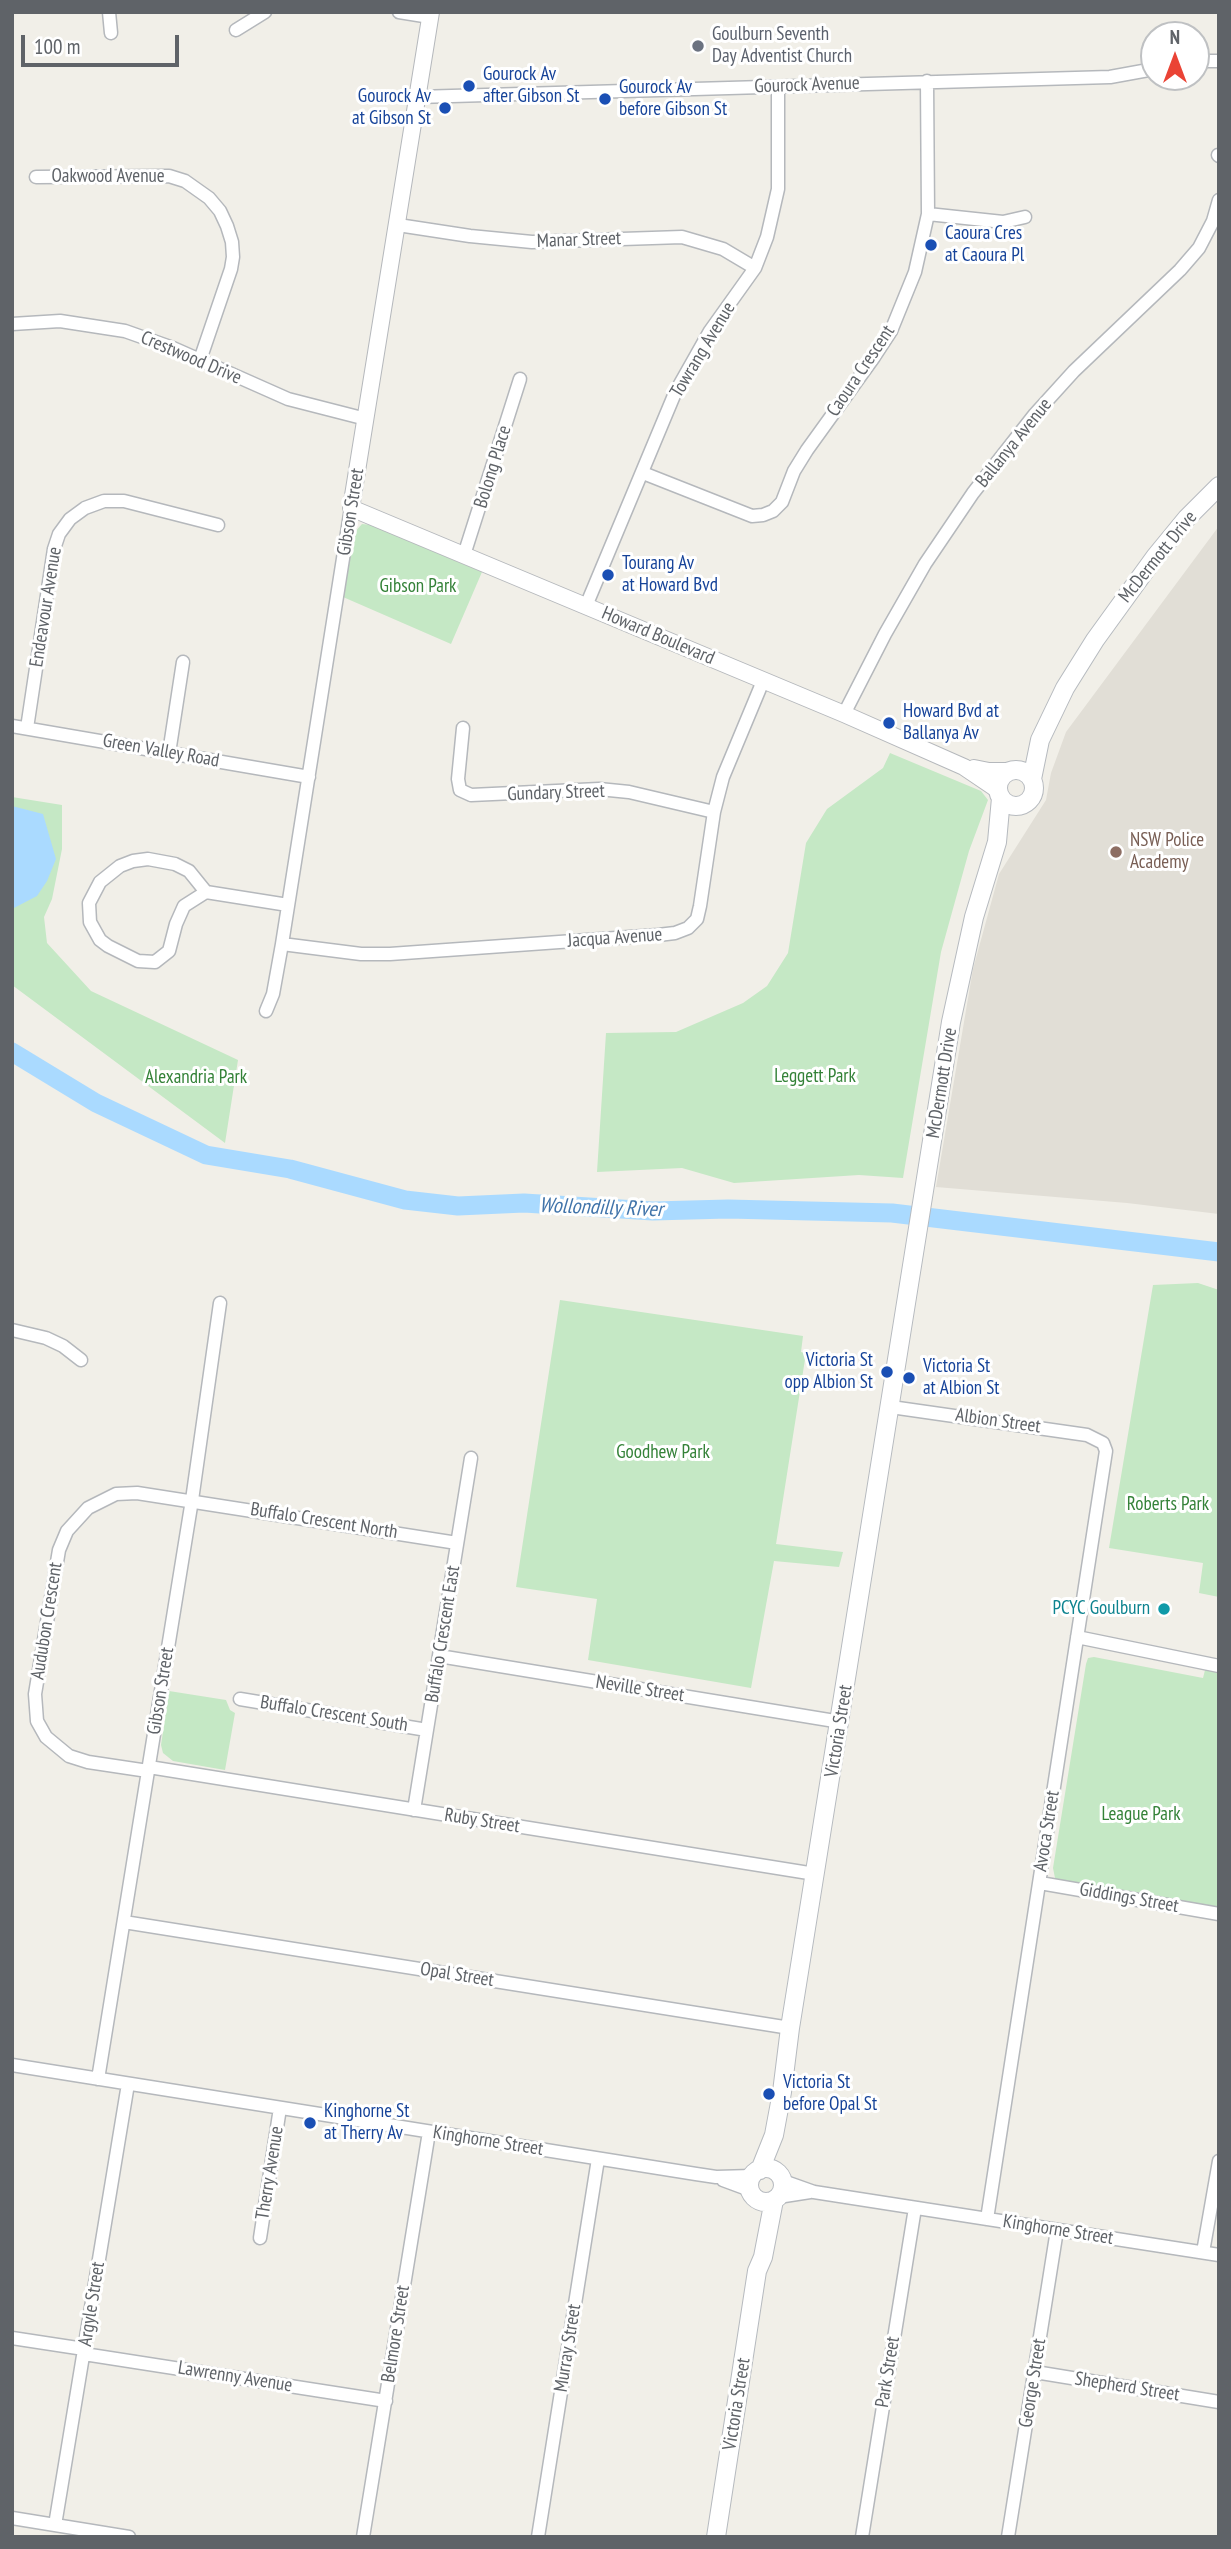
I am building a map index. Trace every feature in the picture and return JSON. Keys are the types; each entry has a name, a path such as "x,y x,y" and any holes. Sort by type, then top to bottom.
{"main road":[{"name":"McDermott Drive","path":"1032,779 1040,740 1065,688 1123,598 1187,519 1219,485"},
{"name":"McDermott Drive","path":"1011,770 1040,740"},
{"path":"1011,770 1024,772 1034,785 1031,797 1022,804 1013,805 1000,794 1000,779 1011,770"},
{"name":"McDermott Drive","path":"902,1327 951,1023 974,916 997,842 1000,794"},
{"name":"McDermott Drive","path":"997,842 1022,804"},
{"name":"Victoria Street","path":"716,2537 757,2271 754,2256 757,2213 766,2186 902,1327"}],"street":[{"path":"109,12 111,33"},
{"path":"236,30 265,12"},
{"path":"400,12 431,15"},
{"name":"Gibson Street","path":"267,1011 273,994 282,944 431,15"},
{"name":"Gourock Avenue","path":"417,97 1110,77 1140,71"},
{"name":"Caoura Crescent","path":"643,473 752,516 774,511 782,502 794,471 807,450 891,331 915,272 928,214 927,81"},
{"name":"Towrang Avenue","path":"586,606 676,393 710,331 755,268 774,214 778,190 778,87"},
{"name":"Oakwood Avenue","path":"36,177 169,176 185,181 209,198 220,211 227,226 233,257 229,277 200,360"},
{"name":"Ballanya Avenue","path":"844,714 925,564 973,493 1035,414 1074,371 1186,263 1199,247 1213,221 1219,200"},
{"path":"928,214 1003,222 1024,217"},
{"name":"Manar Street","path":"398,225 532,242 682,237 723,249 755,268"},
{"name":"Crestwood Drive","path":"12,324 60,321 103,326 148,338 288,399 366,419"},
{"name":"Bolong Place","path":"464,555 520,379"},
{"name":"Endeavour Avenue","path":"27,728 54,549 59,534 70,519 85,508 104,501 124,501 218,525"},
{"name":"Howard Boulevard","path":"351,508 964,766 989,771 1011,770"},
{"path":"169,752 183,662"},
{"name":"Jacqua Avenue","path":"282,944 361,954 390,954 675,933 688,928 696,919 714,812 723,776 763,681"},
{"name":"Green Valley Road","path":"12,726 309,777"},
{"name":"Gundary Street","path":"463,728 458,779 460,790 471,795 599,789 629,792 714,812"},
{"name":"Howard Boulevard","path":"964,766 1000,794"},
{"path":"206,892 189,871 175,864 148,859 133,861 114,870 100,882 89,903 90,922 100,940 108,946 138,961 155,962 169,951 184,906 206,892 288,905"},
{"name":"Gibson Street","path":"98,2079 192,1500 220,1303"},
{"path":"12,1330 46,1338 63,1346 81,1360"},
{"name":"Albion Street","path":"891,1407 1087,1434 1103,1443"},
{"name":"Avoca Street","path":"987,2218 1105,1461 1103,1443"},
{"name":"Buffalo Crescent East","path":"414,1810 471,1458"},
{"name":"Audubon Crescent","path":"149,1769 78,1760 53,1745 41,1729 35,1711 38,1673 59,1550 73,1522 88,1508 116,1494 137,1493 192,1500"},
{"name":"Buffalo Crescent North","path":"192,1500 457,1543"},
{"path":"1077,1637 1219,1666"},
{"name":"Neville Street","path":"439,1656 841,1721"},
{"name":"Buffalo Crescent South","path":"240,1699 427,1730"},
{"name":"Ruby Street","path":"149,1769 815,1874"},
{"name":"Giddings Street","path":"1040,1883 1219,1914"},
{"name":"Opal Street","path":"124,1922 790,2028"},
{"name":"Kinghorne Street","path":"12,2065 766,2186 1219,2255"},
{"name":"Argyle Street","path":"55,2525 128,2084"},
{"name":"Therry Avenue","path":"260,2238 281,2108"},
{"name":"Belmore Street","path":"363,2537 429,2132"},
{"name":"Murray Street","path":"538,2537 598,2159"},
{"path":"1203,2252 1219,2161"},
{"name":"Park Street","path":"862,2537 915,2208"},
{"name":"George Street","path":"1008,2537 1057,2230"},
{"name":"Lawrenny Avenue","path":"12,2338 386,2401"},
{"name":"Shepherd Street","path":"1035,2372 1219,2402"},
{"path":"12,2518 129,2537"}],"shaded area":[{"name":"NSW Police Academy","path":"1219,526 1219,1214 1127,1203 936,1187 973,969 999,874 1046,800 1051,773 1066,732"}],"green space":[{"name":"Gibson Park","path":"362,524 371,525 482,572 451,644 343,597 353,534"},
{"name":"Leggett Park","path":"890,753 981,791 988,800 969,851 941,952 903,1178 859,1175 734,1183 682,1168 597,1172 606,1033 676,1032 743,1003 767,986 788,953 806,843 827,809 883,768"},
{"name":"Alexandria Park","path":"12,797 62,805 62,849 52,899 44,917 47,943 91,991 238,1060 225,1143 12,985"},
{"name":"Roberts Park","path":"1198,1283 1219,1290 1219,1597 1199,1593 1203,1563 1109,1548 1153,1285"},
{"name":"Goodhew Park","path":"560,1300 803,1336 801,1352 806,1353 776,1544 843,1552 839,1567 774,1561 751,1688 588,1660 597,1599 516,1587"},
{"name":"League Park","path":"1088,1658 1203,1678 1206,1666 1219,1669 1219,1908 1063,1883 1055,1878 1053,1868 1086,1664"},
{"path":"169,1691 226,1700 230,1710 235,1713 225,1770 173,1761 163,1753 161,1745"}],"water":[{"path":"12,806 43,814 56,859 37,896 12,909"}],"waterway":[{"name":"Wollondilly River","path":"12,1052 96,1103 206,1155 290,1169 405,1200 458,1206 524,1203 653,1211 728,1209 892,1213 1219,1252"}],"place":[{"name":"Goulburn Seventh Day Adventist Church","path":"698,46"},
{"name":"Gourock Av after Gibson St","path":"469,86"},
{"name":"Gourock Av before Gibson St","path":"605,99"},
{"name":"Gourock Av at Gibson St","path":"445,108"},
{"name":"Caoura Cres at Caoura Pl","path":"931,245"},
{"name":"Tourang Av at Howard Bvd","path":"608,575"},
{"name":"Howard Bvd at Ballanya Av","path":"889,723"},
{"name":"NSW Police Academy","path":"1116,852"},
{"name":"Victoria St opp Albion St","path":"887,1372"},
{"name":"Victoria St at Albion St","path":"909,1378"},
{"name":"PCYC Goulburn","path":"1164,1609"},
{"name":"Victoria St before Opal St","path":"769,2094"},
{"name":"Kinghorne St at Therry Av","path":"310,2123"}]}
